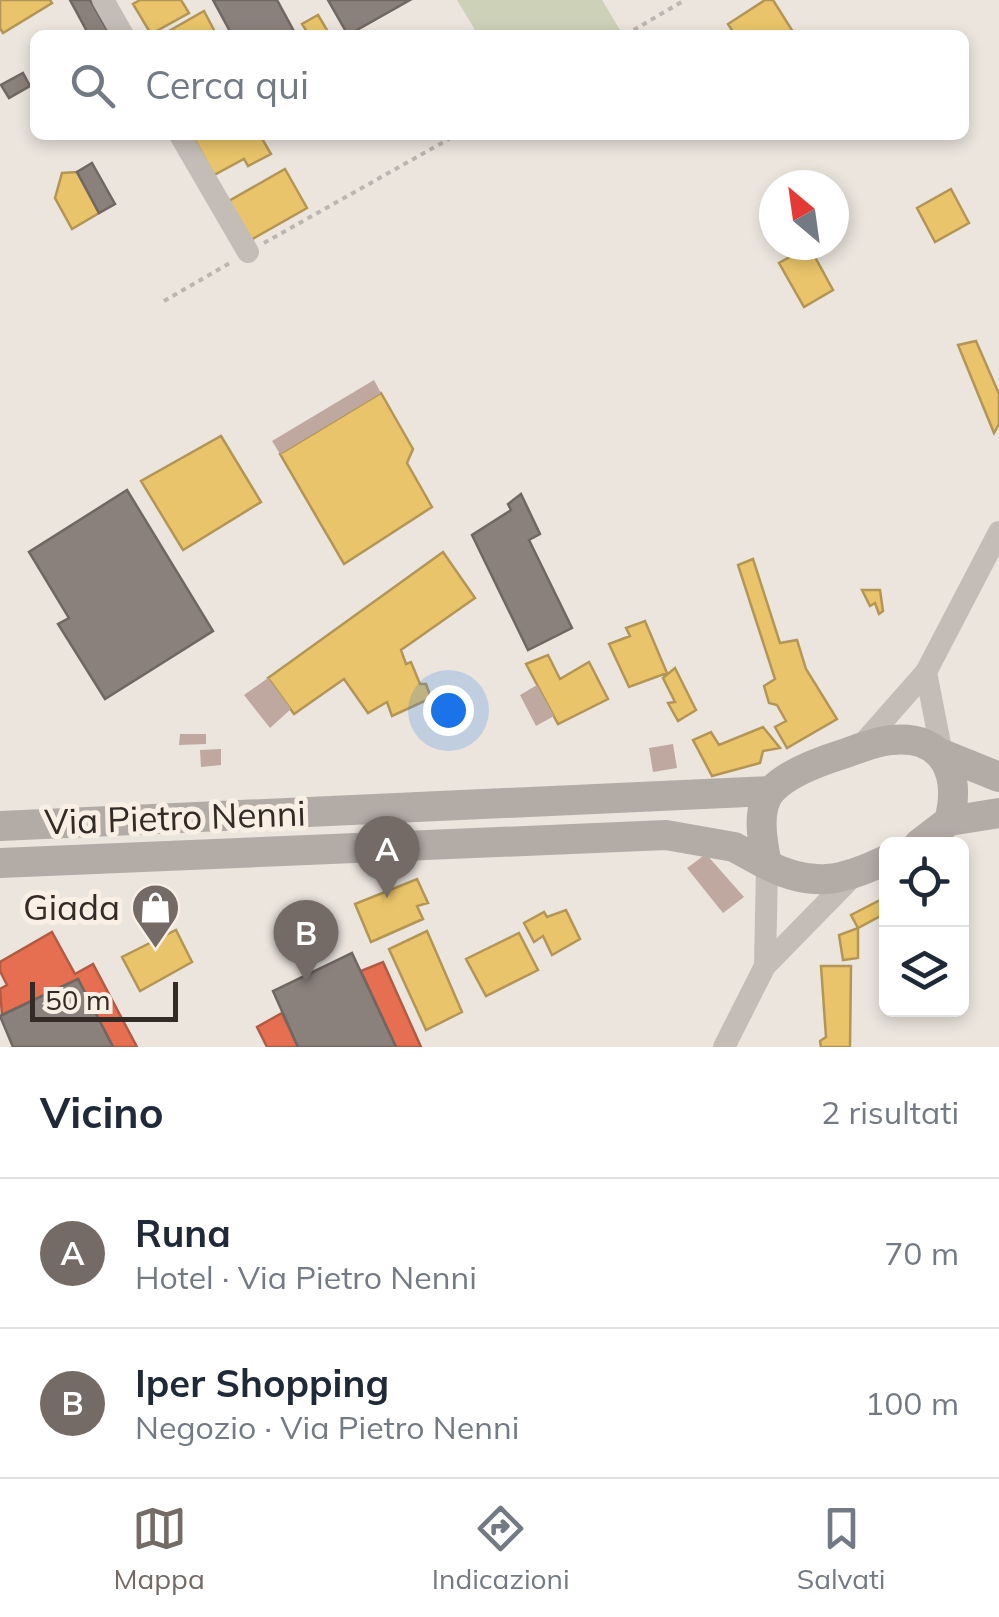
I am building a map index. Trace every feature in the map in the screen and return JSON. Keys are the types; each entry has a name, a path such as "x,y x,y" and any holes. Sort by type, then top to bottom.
{"main road":[{"path":"768,865 762,840 763,812 770,791 800,772 857,750 892,740 920,743 999,777"},
{"path":"942,754 954,787 948,821"},
{"name":"Via Pietro Nenni","path":"0,826 770,791"},
{"path":"928,837 948,821 999,812"},
{"name":"Via Pietro Nenni","path":"0,863 666,835 734,848 789,876 807,880 852,876"},
{"path":"852,876 879,863"}],"street":[{"path":"102,0 120,30"},
{"path":"183,140 248,252"},
{"path":"857,750 926,672 999,532"},
{"path":"926,672 942,754"},
{"path":"765,966 768,865"},
{"path":"724,1047 765,966 852,876"}],"path":[{"path":"634,30 685,0"},
{"path":"164,301 447,140"}],"green space":[{"path":"457,0 602,0 620,30 475,30"}],"building: Abitazioni":[{"path":"0,0 50,0 52,3 3,33"},
{"path":"140,0 181,0 189,13 158,30 149,30 133,4"},
{"path":"765,0 773,0 792,30 732,30 728,24"},
{"path":"204,11 214,30 171,30"},
{"path":"318,15 327,30 306,30 302,24"},
{"path":"195,140 263,140 271,154 248,166 244,159 214,175"},
{"path":"285,169 307,208 249,241 227,202"},
{"path":"77,172 99,213 72,229 55,198 62,173"},
{"path":"951,189 969,223 935,242 917,208"},
{"path":"817,260 833,290 804,307 779,263"},
{"path":"976,341 999,394 999,424 994,433 958,345"},
{"path":"381,393 413,449 407,463 432,507 344,564 280,454"},
{"path":"221,436 261,502 183,550 141,481"},
{"path":"443,552 475,598 401,650 420,684 426,684 431,698 392,716 387,702 368,713 344,679 294,714 268,678"},
{"path":"753,559 780,643 797,640 806,669 837,719 787,748 775,727 786,721 777,705 769,703 764,686 775,679 738,565"},
{"path":"862,590 880,590 883,611 879,614 875,603 870,606"},
{"path":"645,621 667,673 629,687 609,644 630,636 626,628"},
{"path":"548,655 560,679 589,662 608,699 558,724 526,664"},
{"path":"675,668 696,710 678,721 668,703 675,702 663,678"},
{"path":"763,727 780,748 763,751 760,763 712,776 693,740 711,732 719,745"},
{"path":"417,879 428,903 417,906 423,919 371,942 355,904"},
{"path":"879,901 879,917 858,928 851,915"},
{"path":"566,910 580,939 552,955 543,936 534,942 524,923 544,912 547,917"},
{"path":"858,928 858,958 843,960 839,935"},
{"path":"176,930 192,962 140,991 122,957"},
{"path":"427,931 462,1012 426,1030 389,949"},
{"path":"519,933 538,970 486,996 466,959"},
{"path":"821,966 851,966 850,1047 821,1047 820,1041 826,1037"}],"building: Negozi":[{"path":"52,932 75,974 93,964 137,1047 113,1047 78,979 2,1015 0,989 7,985 0,962"},
{"path":"383,962 421,1047 396,1047 361,971"},
{"path":"282,1013 298,1047 267,1047 257,1027"}],"building: Industria":[{"path":"70,0 90,0 107,30 86,30"},
{"path":"213,0 277,0 293,30 229,30"},
{"path":"328,0 410,0 357,30 345,30"},
{"path":"23,73 30,86 9,98 1,85"},
{"path":"92,163 115,204 99,213 77,172"},
{"path":"127,490 213,631 105,699 58,624 69,618 29,552"},
{"path":"521,494 540,534 529,540 572,628 528,650 472,535 511,510 508,504"},
{"path":"352,953 396,1047 298,1047 273,991"},
{"path":"78,979 113,1047 13,1047 0,1016"}],"building: Altro":[{"path":"374,380 381,393 280,454 272,441"},
{"path":"268,678 291,709 270,728 244,695"},
{"path":"537,685 554,716 536,726 520,695"},
{"path":"180,734 206,734 206,744 179,745"},
{"path":"673,744 677,768 653,772 649,748"},
{"path":"221,749 221,765 201,767 200,750"},
{"path":"706,854 744,897 723,913 687,868"}],"place":[{"name":"Runa","path":"387,898"},
{"name":"Giada","path":"155,950"},
{"name":"Iper Shopping","path":"306,982"}]}
